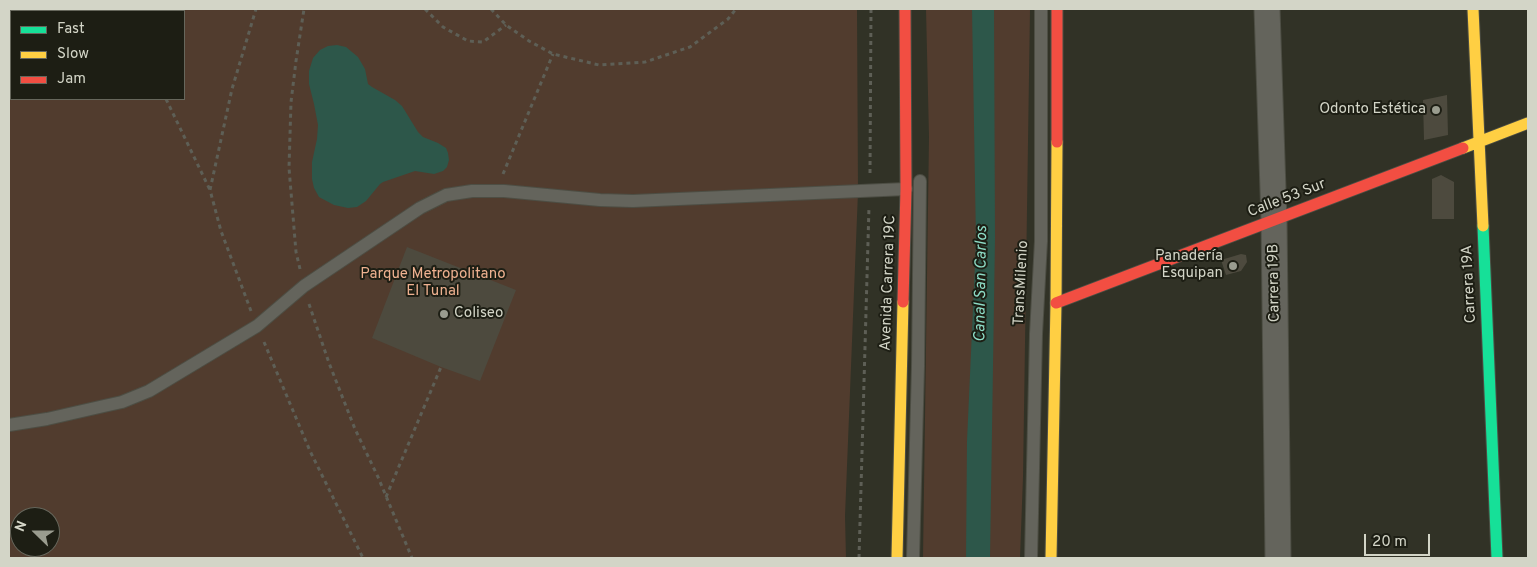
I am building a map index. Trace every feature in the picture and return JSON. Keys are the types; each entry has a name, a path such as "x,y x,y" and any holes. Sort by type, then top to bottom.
{"main road":[{"name":"Avenida Carrera 19C","path":"897,558 906,189 905,9"},
{"path":"1051,558 1056,303 1057,9"},
{"name":"Carrera 19A","path":"1473,9 1497,558"},
{"name":"Calle 53 Sur","path":"1056,303 1528,123"}],"street":[{"name":"Carrera 19B","path":"1267,9 1274,220 1278,558"}],"lane":[{"name":"TransMilenio","path":"1031,558 1036,334 1041,241 1041,9"},
{"path":"913,558 918,366 919,166"},
{"path":"9,426 47,420 122,402 149,391 257,326 304,286 420,208 446,195 472,191 496,191 633,201 906,189"}],"path":[{"path":"210,190 232,89 256,9"},
{"path":"425,9 442,28 468,41 482,42 506,25"},
{"path":"491,9 506,25 529,42 553,54 599,64 645,62 690,47 728,19 736,9"},
{"path":"859,558 870,191 871,9"},
{"path":"496,191 553,54"},
{"path":"166,100 210,190 222,231 257,326 310,451 363,558"},
{"path":"386,497 441,367"}],"green space":[{"name":"Parque Metropolitano El Tunal","path":"9,9 857,9 858,192 845,516 846,558 9,558"},
{"path":"926,9 1030,9 1023,477 1020,558 923,558 929,137"}],"water":[{"name":"Canal San Carlos","path":"972,9 994,9 995,238 990,558 966,558 967,441 976,242"},
{"path":"328,46 346,47 358,57 365,69 368,84 402,106 423,137 446,148 449,160 447,167 443,171 434,174 415,171 383,182 366,201 357,207 348,208 334,205 319,197 312,179 312,162 318,125 309,84 309,71 313,58 320,50"}],"building":[{"name":"Odonto Estética","path":"1447,95 1448,135 1424,140 1423,100"},
{"path":"1441,175 1454,182 1454,219 1432,219 1432,179"},
{"name":"Coliseo","path":"407,247 516,290 480,381 372,338"},
{"name":"Panadería Esquipan","path":"1241,254 1246,255 1247,262 1241,271 1226,275 1221,260"}],"traffic: fast":[{"path":"1483,226 1497,558"}],"traffic: slow":[{"path":"1473,9 1483,226"},
{"path":"1463,148 1528,123"},
{"path":"1051,558 1057,142"},
{"path":"897,558 903,302"}],"traffic: jam":[{"path":"903,302 906,189 905,9"},
{"path":"1057,9 1057,142"},
{"path":"1056,303 1463,148"}],"place":[{"name":"Odonto Estética","path":"1436,110"},
{"name":"Panadería Esquipan","path":"1233,266"},
{"name":"Coliseo","path":"444,314"}]}
